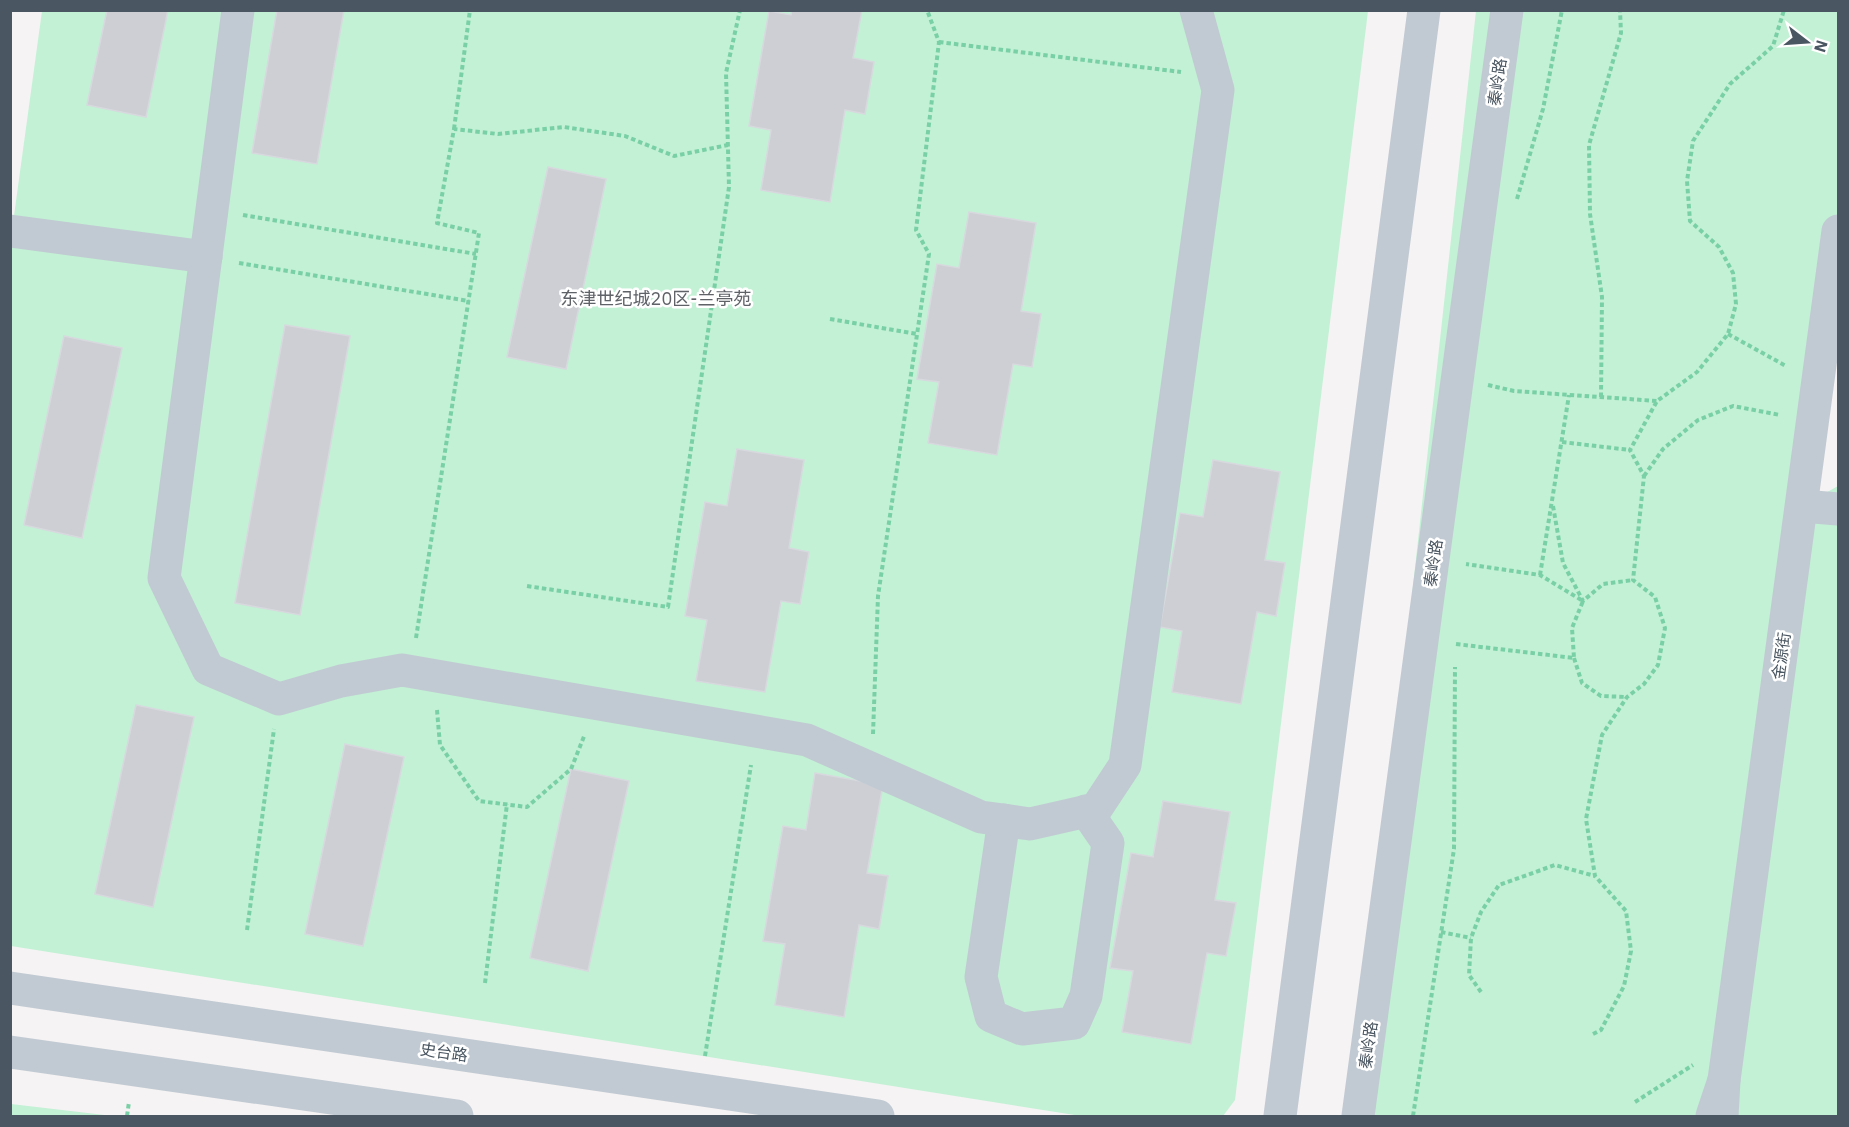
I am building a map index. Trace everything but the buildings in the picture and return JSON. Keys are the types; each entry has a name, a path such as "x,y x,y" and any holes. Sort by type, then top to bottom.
{"street":[{"path":"238,10 164,578 208,669 279,699 341,681 402,670 807,740 872,771 981,817 1030,824 1096,809 1125,765 1218,90 1196,10"},
{"path":"1280,1116 1424,10"},
{"name":"秦岭路","path":"1358,1116 1507,10"},
{"path":"10,231 206,257"},
{"name":"金源街","path":"1724,1080 1839,231"},
{"path":"1802,506 1839,509"},
{"path":"1004,820 981,977 991,1016 1022,1029 1074,1023 1086,996 1108,843 1086,811"},
{"name":"史台路","path":"10,988 878,1116"},
{"path":"10,1052 419,1114 457,1116"},
{"path":"1712,1116 1724,1080"},
{"path":"1722,1116 1724,1080"}],"path":[{"path":"470,10 454,129 437,223 479,233 423,674 440,745 479,801 527,807 571,769 597,704"},
{"path":"527,586 669,607 729,187 726,73 740,10"},
{"path":"872,771 878,596 929,254 916,230 939,42 927,10"},
{"path":"1516,205 1543,110 1563,10"},
{"path":"1601,397 1602,297 1590,214 1589,145 1621,33 1620,10"},
{"path":"1630,450 1657,401 1697,372 1728,334 1736,304 1733,273 1719,247 1690,221 1687,181 1693,141 1730,84 1773,46 1784,10"},
{"path":"939,42 1214,76"},
{"path":"454,129 498,134 564,127 625,136 674,156 728,145"},
{"path":"212,210 476,254"},
{"path":"206,257 469,301"},
{"path":"830,319 917,334"},
{"path":"1728,334 1818,384"},
{"path":"1487,396 1490,374"},
{"path":"1458,378 1514,391 1657,401"},
{"path":"1540,575 1569,395"},
{"path":"1633,580 1644,476 1663,449 1698,420 1733,406 1813,421"},
{"path":"1562,442 1630,450"},
{"path":"1630,450 1644,476"},
{"path":"1552,502 1563,563 1583,601"},
{"path":"1468,553 1466,564 1540,575 1583,601"},
{"path":"1593,1034 1601,1030 1624,986 1631,951 1626,911 1596,876 1586,819 1602,735 1627,697 1644,684 1658,665 1665,628 1655,597 1633,580 1603,584 1583,601 1572,628 1574,658 1582,683 1601,696 1627,697"},
{"path":"1455,652 1456,644 1574,658"},
{"path":"1413,1116 1454,849 1455,660"},
{"path":"247,930 279,699"},
{"path":"699,1090 756,731"},
{"path":"485,983 507,804"},
{"path":"1481,992 1469,975 1471,938 1481,912 1499,885 1555,865 1596,876"},
{"path":"1441,932 1471,938"},
{"path":"1635,1102 1729,1042"}],"green space":[{"path":"42,11 1368,11 1235,1100 1223,1116 1081,1116 11,946 10,245"},
{"path":"1476,11 1838,11 1838,233 1802,506 1838,486 1838,1116 1355,1116"},
{"path":"11,1104 113,1116 11,1116"}],"district":[{"name":"东津世纪城20区-兰亭苑","path":"656,299"}]}
